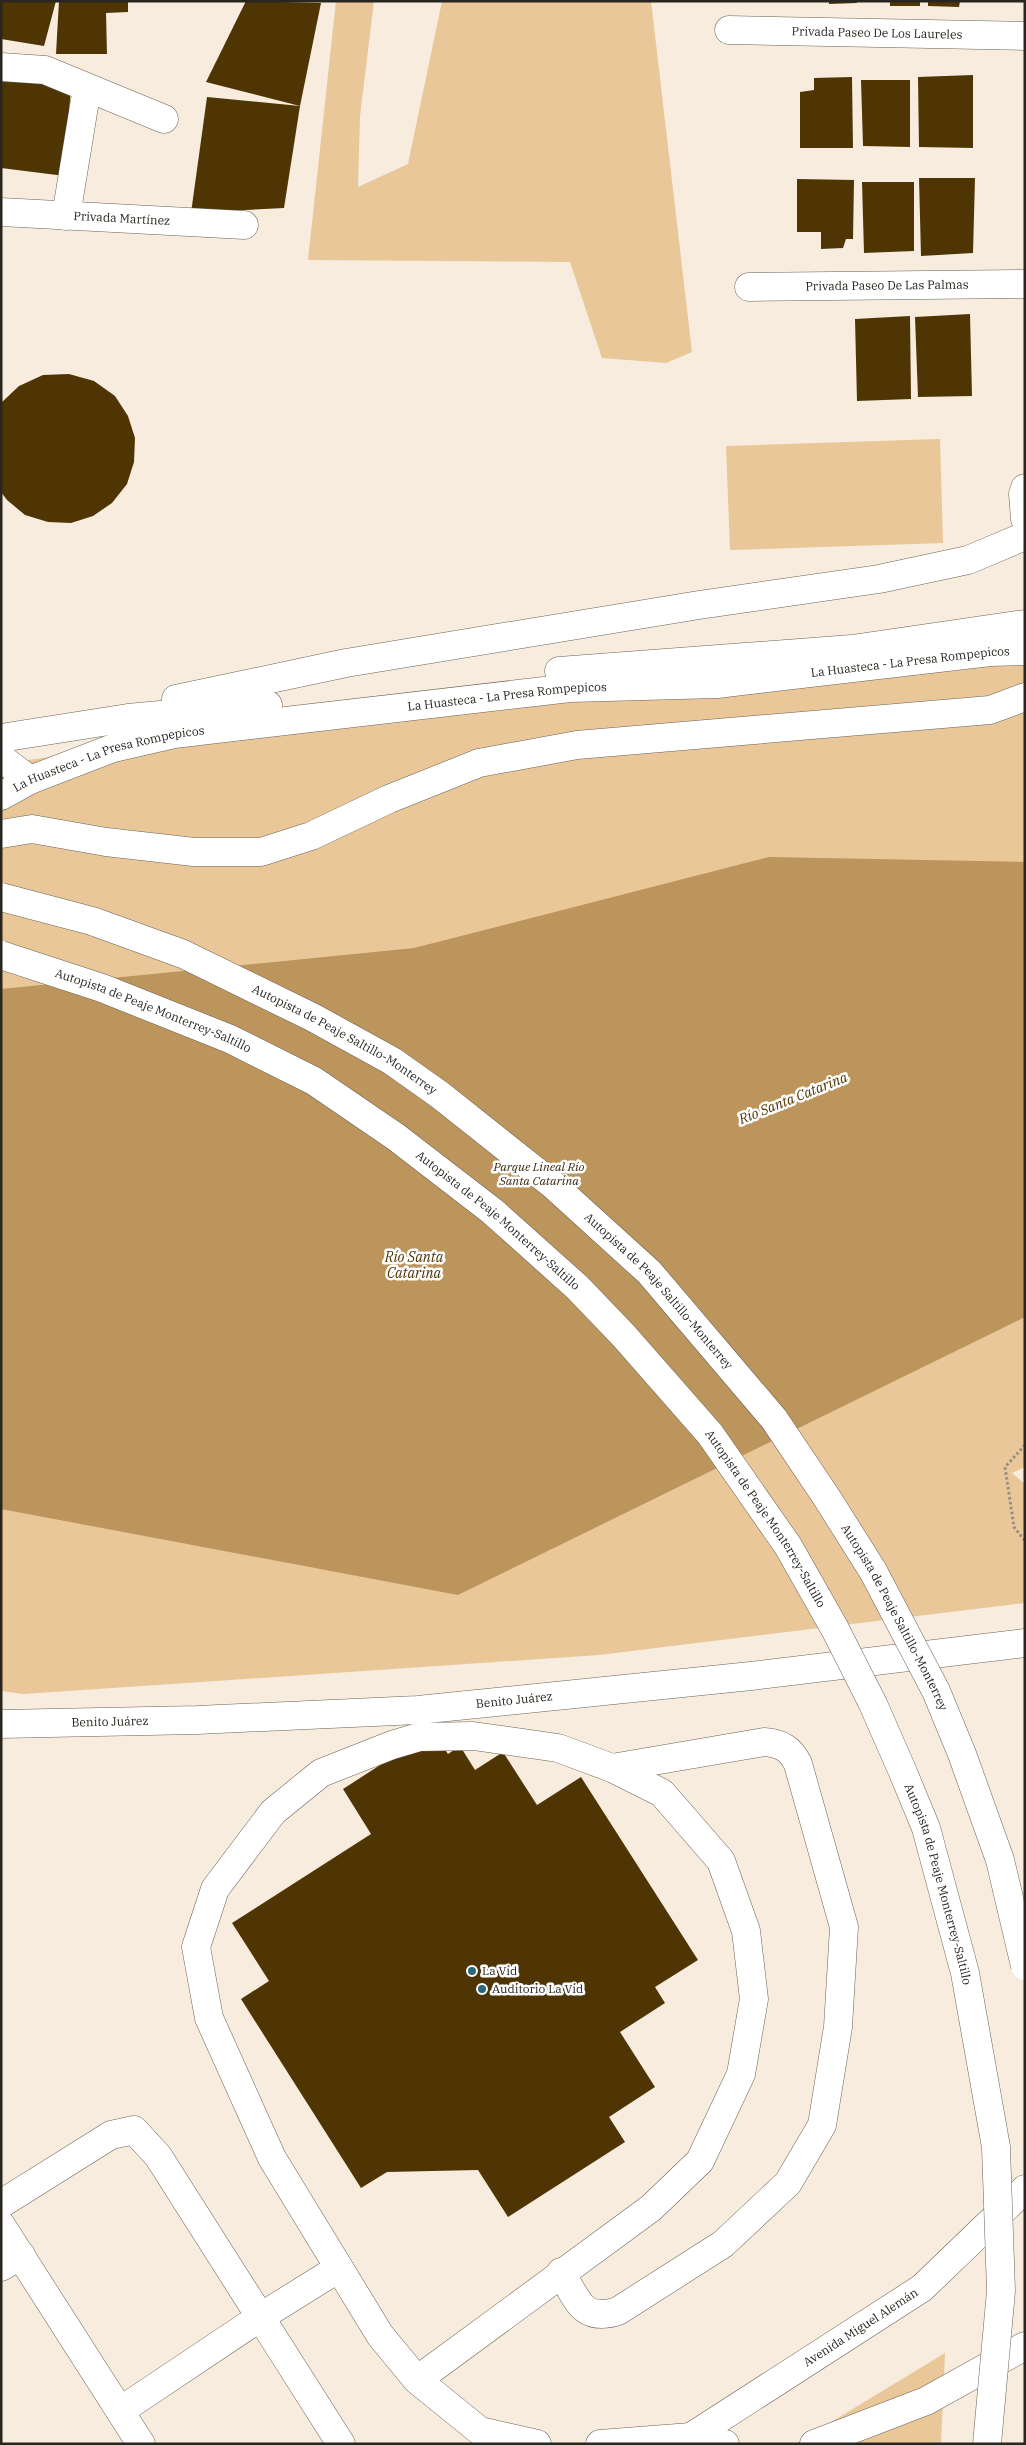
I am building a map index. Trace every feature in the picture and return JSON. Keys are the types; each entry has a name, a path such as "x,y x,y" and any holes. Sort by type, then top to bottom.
{"main road":[{"name":"Privada Paseo De Los Laureles","path":"728,30 1025,36"},
{"path":"1,67 45,70 164,118"},
{"path":"66,216 87,88"},
{"name":"Privada Martínez","path":"1,212 244,225"},
{"name":"Privada Paseo De Las Palmas","path":"749,288 1025,284"},
{"path":"1025,488 1023,494 1025,519"},
{"path":"128,718 181,697 346,663 699,605 878,579 968,560 1025,536"},
{"name":"La Huasteca - La Presa Rompepicos","path":"1,796 30,780 113,748 174,734 437,694 567,670 852,649 1025,624"},
{"name":"La Huasteca - La Presa Rompepicos","path":"1,738 128,718 304,702 570,688 717,684 990,652 1025,651"},
{"path":"1,834 32,829 106,842 194,852 261,852 311,836 388,799 479,763 577,745 990,710 1025,697"},
{"path":"1,758 30,780"},
{"name":"Autopista de Peaje Saltillo-Monterrey","path":"1,896 92,922 183,954 312,1016 392,1061 440,1094 552,1184 649,1272 774,1419 827,1498 872,1571 936,1691 962,1754 1000,1860 1025,1966"},
{"name":"Autopista de Peaje Monterrey-Saltillo","path":"1,955 102,988 230,1039 314,1081 396,1137 492,1211 584,1294 710,1434 788,1546 835,1629 873,1704 902,1770 926,1828 965,1973 996,2146 1001,2291 987,2444"},
{"name":"Benito Juárez","path":"1,1724 197,1720 418,1710 751,1676 1025,1643"},
{"path":"417,2380 561,2272 651,2208 700,2161 741,2074 754,1999 746,1931 720,1861 662,1794 612,1768 558,1748 473,1736 419,1737 392,1745 321,1774 273,1812 214,1889 196,1947 210,2018 272,2158 380,2335 417,2380 480,2431 536,2444"},
{"path":"561,2272 584,2310 595,2315 607,2315 618,2311 723,2244 788,2183 822,2125 838,2028 844,1927 793,1754 785,1747 775,1743 764,1742 612,1768"},
{"path":"1,2204 111,2135 134,2130 158,2156 259,2318 341,2444"},
{"name":"Avenida Miguel Alemán","path":"685,2440 922,2288 1025,2190"},
{"path":"1,2224 11,2261 120,2411 141,2444"},
{"path":"120,2411 259,2318 339,2268"},
{"path":"814,2444 926,2400 1025,2346"},
{"path":"600,2444 685,2440 725,2444"}],"path":[{"path":"1025,1445 1004,1467 1014,1527 1025,1541"}],"green space":[{"path":"336,1 374,1 360,116 358,187 408,164 442,1 651,1 692,352 666,363 602,358 570,262 308,260"},
{"path":"940,439 943,543 730,550 726,446"},
{"name":"Río Santa Catarina","path":"1025,613 1025,1467 1012,1473 1025,1484 1025,1603 599,1655 24,1694 1,1691 1,764"},
{"path":"945,2353 941,2444 795,2444"}],"water":[{"name":"Río Santa Catarina","path":"769,857 1025,862 1025,1317 458,1595 1,1509 1,989 414,948"}],"building":[{"path":"1,1 56,1 44,46 1,39"},
{"path":"59,1 128,1 128,12 106,13 107,54 56,54"},
{"path":"246,1 321,3 300,106 206,82"},
{"path":"829,1 856,1 857,3 829,4"},
{"path":"890,1 920,1 920,6 890,6"},
{"path":"928,1 960,1 959,7 928,6"},
{"path":"1,73 71,84 65,176 1,168"},
{"path":"973,75 973,148 919,147 918,77"},
{"path":"852,77 853,148 800,148 800,92 814,90 814,78"},
{"path":"861,80 910,80 910,147 863,146"},
{"path":"207,97 300,106 284,208 191,213"},
{"path":"919,178 975,178 973,253 921,256"},
{"path":"797,179 854,180 853,239 846,239 843,248 821,249 821,232 797,232"},
{"path":"862,182 914,182 914,251 864,253"},
{"path":"970,314 972,396 918,397 915,317"},
{"path":"910,316 911,399 857,401 855,319"},
{"path":"69,374 94,381 115,396 128,416 135,438 134,462 127,484 112,503 93,516 71,523 48,522 25,515 7,500 1,492 1,403 19,386 43,375"},
{"name":"La Vid","path":"419,1740 442,1745 448,1754 460,1746 475,1770 503,1752 537,1805 581,1777 698,1960 655,1987 665,2003 620,2032 655,2087 609,2117 625,2142 508,2217 478,2170 387,2172 361,2188 241,1999 269,1981 232,1923 371,1834 343,1789"}],"place":[{"name":"La Vid","path":"472,1971"},
{"name":"Auditorio La Vid","path":"482,1989"}],"park label":[{"name":"Parque Lineal Río Santa Catarina","path":"539,1174"}]}
